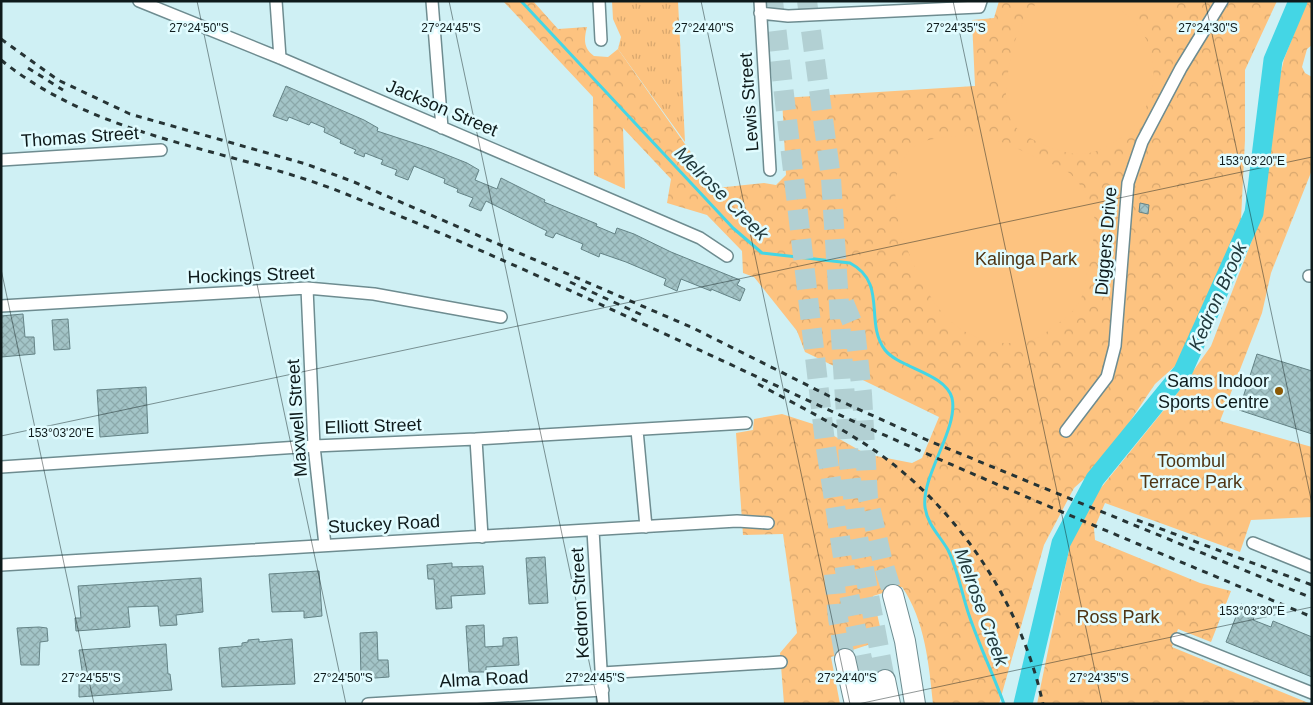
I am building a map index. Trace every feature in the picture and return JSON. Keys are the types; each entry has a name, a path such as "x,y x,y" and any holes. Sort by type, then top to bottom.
{"highway":[{"path":"893,595 905,641 915,704"},
{"path":"845,658 855,704"},
{"path":"871,704 876,682 890,704"}],"street":[{"name":"Jackson Street","path":"139,1 280,58 700,238 727,256"},
{"path":"276,1 280,58"},
{"path":"432,1 442,128"},
{"path":"599,1 602,40"},
{"path":"760,7 788,16 922,5 979,7 981,1"},
{"name":"Diggers Drive","path":"1066,431 1107,377 1115,346 1128,183 1142,142 1177,75 1222,1"},
{"name":"Lewis Street","path":"760,7 770,170"},
{"name":"Thomas Street","path":"1,160 162,150"},
{"name":"Hockings Street","path":"1,306 307,288 374,294 501,317"},
{"name":"Maxwell Street","path":"307,288 314,446 325,545"},
{"name":"Elliott Street","path":"1,467 314,446 476,439 746,423"},
{"path":"637,430 646,527"},
{"path":"476,439 482,537"},
{"name":"Stuckey Road","path":"1,565 737,520 768,524"},
{"name":"Kedron Street","path":"593,530 603,704"},
{"path":"1253,543 1312,567"},
{"path":"1177,639 1312,693"},
{"path":"602,673 781,662"},
{"name":"Alma Road","path":"368,704 603,690"}],"green space":[{"name":"Kalinga Park","path":"503,1 533,1 558,29 587,27 585,43 590,53 594,56 608,57 618,49 716,188 764,183 776,185 786,175 782,98 975,86 972,20 994,18 999,1 1277,1 1245,70 1245,140 1241,219 1183,359 1155,384 1102,463 1074,488 1044,545 999,704 933,704 925,643 916,614 902,587 873,596 883,640 831,657 840,704 784,704 780,653 797,633 783,534 743,535 736,433 753,430 754,419 782,414 813,424 866,454 912,463 922,458 939,417 805,352 797,331 754,277 743,273 742,251 707,215 667,203 671,179 623,128 625,189 594,175 593,97"},
{"path":"612,1 678,1 685,142 618,49 621,37 613,19"},
{"path":"1039,1 1178,1 1157,9 1121,10 1135,23 1146,39 1151,52 1153,80 1146,108 1139,120 1119,139 1101,150 1080,154 1055,149 1021,132 1010,119 1006,92 1013,48 1020,27 1031,9"},
{"path":"1307,1 1312,1 1312,45 1307,49 1302,67 1305,73 1312,77 1312,170 1271,273 1262,313 1220,421 1312,447 1312,517 1251,520 1240,552 1105,503 1094,529 1095,540 1200,583 1231,591 1211,642 1178,629 1172,647 1311,704 1037,704 1070,544 1096,494 1176,395 1211,346 1261,217 1274,103 1284,59"},
{"path":"974,135 1001,142 1066,170 1082,187 1094,214 1094,237 1085,285 1080,300 1065,319 1037,338 1014,343 1001,343 976,337 955,325 934,302 922,281 902,232 896,206 896,182 902,162 915,146 928,140"}],"building":[{"path":"286,86 364,120 378,128 377,131 467,163 479,170 475,180 497,189 501,178 545,200 544,202 597,224 596,226 615,234 617,228 634,234 671,252 740,280 737,285 745,289 740,301 681,279 677,291 664,285 666,279 600,253 599,257 581,249 583,244 556,233 553,238 545,235 547,231 486,201 481,211 469,206 473,198 457,192 458,189 444,183 445,179 414,166 408,180 395,175 397,170 381,164 383,160 365,153 364,157 354,153 356,150 340,143 341,140 324,132 325,128 311,122 309,125 289,117 287,121 273,116"},
{"path":"1140,203 1149,205 1148,214 1139,212"},
{"path":"23,314 25,337 34,337 35,354 1,357 1,316"},
{"path":"68,319 70,349 54,350 52,320"},
{"name":"Sams Indoor Sports Centre","path":"1257,354 1312,371 1312,434 1239,410"},
{"path":"146,387 148,433 100,437 97,390"},
{"path":"545,557 548,603 529,604 526,558"},
{"path":"452,563 452,567 483,566 485,594 451,596 452,608 436,609 434,579 428,579 427,565"},
{"path":"319,571 322,616 304,618 304,611 272,612 269,574"},
{"path":"201,578 203,612 176,615 177,625 160,626 158,606 128,607 130,627 76,631 75,618 81,618 78,586"},
{"path":"1241,604 1256,610 1253,620 1271,627 1273,621 1312,637 1312,677 1226,642"},
{"path":"484,625 485,647 503,646 503,638 517,637 519,665 486,667 486,672 469,672 466,626"},
{"path":"17,628 47,628 48,641 40,642 39,665 21,665"},
{"path":"377,632 378,660 388,660 389,677 361,679 360,633"},
{"path":"259,639 259,642 292,639 295,684 222,687 219,648 242,646 242,643 248,642 248,640"},
{"path":"166,644 168,674 170,674 172,690 79,697 79,684 84,684 79,650"}],"waterway":[{"name":"Melrose Creek","path":"521,1 733,228 762,253 850,263 862,271 869,281 876,327 879,339 885,350 900,362 941,382 948,389 952,398 953,410 925,495 926,513 948,550 966,607 1004,704"},
{"name":"Kedron Brook","path":"1023,704 1061,543 1095,479 1183,371 1254,213 1273,60 1298,1"}],"tunnel":[{"path":"773,1 825,442 848,589 867,684"},
{"path":"807,1 831,178 849,462 857,532 885,680"},
{"path":"844,303 855,329 862,394 868,498 883,563 893,595"},
{"path":"834,574 838,618 845,659"}],"railway":[{"path":"1,39 58,80 130,114 306,164 354,182 691,327 829,396 927,440 1312,598"},
{"path":"1,60 40,87 81,108 168,140 303,178 408,219 469,245 890,438 1312,617"},
{"path":"28,68 63,90"},
{"path":"570,282 642,315"},
{"path":"758,384 874,450 905,474 933,500 982,561 1002,595 1019,630 1033,667 1043,704"},
{"path":"1137,520 1312,585"}],"place":[{"name":"Sams Indoor Sports Centre","path":"1279,391"}],"park label":[{"name":"Toombul Terrace Park","path":"1191,471"},
{"name":"Ross Park","path":"1118,617"}]}
